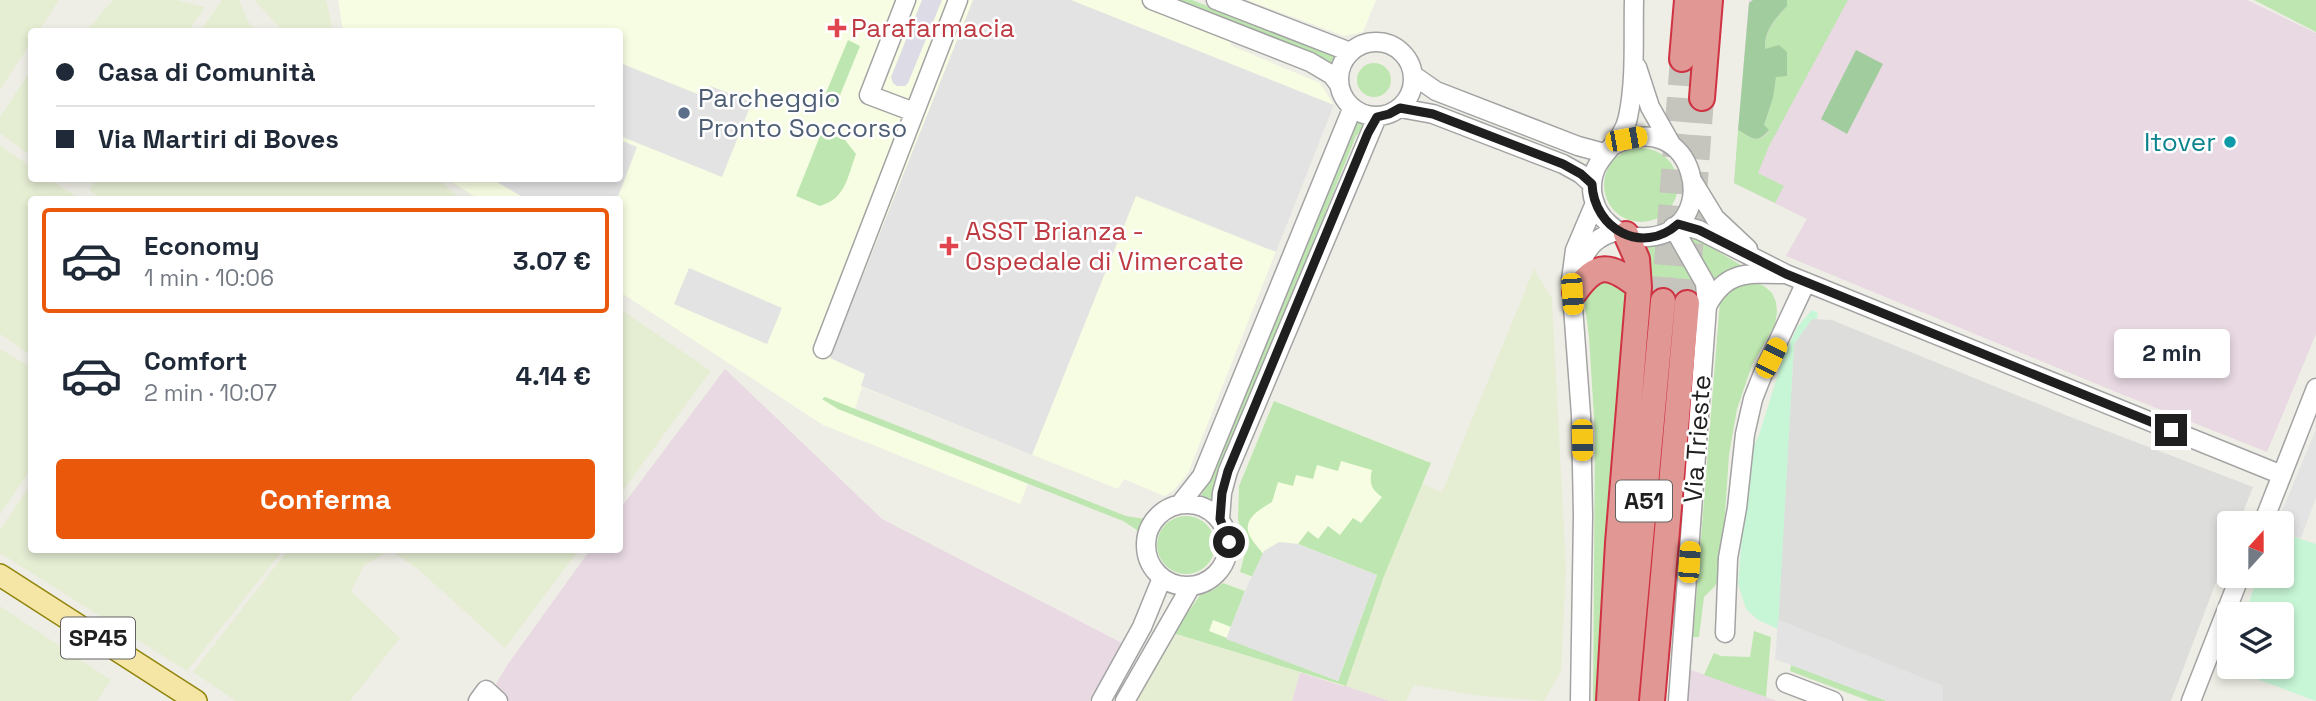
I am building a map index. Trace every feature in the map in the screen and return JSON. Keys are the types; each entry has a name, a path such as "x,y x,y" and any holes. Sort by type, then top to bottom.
{"highway":[{"path":"1682,59 1686,0"},
{"path":"1702,98 1710,0"},
{"path":"1609,701 1617,556 1639,287 1637,259 1622,233"},
{"path":"1574,300 1587,275 1603,269 1616,272 1639,287"},
{"name":"A51","path":"1626,701 1662,301"},
{"name":"A51","path":"1652,701 1697,304"}],"main road":[{"name":"SP45","path":"0,575 196,701"}],"street":[{"path":"906,0 869,94 914,112"},
{"path":"823,349 958,0"},
{"path":"1152,0 1311,62 1332,75 1338,83"},
{"path":"1216,0 1350,52"},
{"path":"1622,233 1600,214 1592,184 1594,173 1627,122 1633,57 1634,0"},
{"path":"1371,42 1383,42 1394,46 1403,54 1410,64 1413,87 1400,108 1377,117 1352,109 1340,93 1338,83 1339,72 1350,52 1371,42"},
{"path":"1574,300 1581,264 1587,250 1604,234 1653,236 1675,226 1687,212 1693,197 1690,168 1671,144 1650,107 1633,57"},
{"path":"1413,75 1436,91 1578,146 1608,150 1626,139 1641,136 1657,138 1671,144"},
{"path":"1400,108 1433,114 1563,164 1592,184"},
{"path":"1352,109 1202,476 1180,504 1160,514 1151,524 1146,536 1149,561 1162,578 1175,585 1204,583 1215,576 1223,566 1229,542 1220,519 1222,493 1228,471 1377,117"},
{"path":"1693,182 1715,218 1758,259"},
{"path":"1580,701 1583,504 1581,415 1571,280 1575,250 1595,203"},
{"path":"1675,226 1699,230 1786,274 2282,475"},
{"name":"Via Trieste","path":"1675,226 1705,284 1697,304 1678,701"},
{"path":"1697,304 1732,278 1753,273 1786,274"},
{"path":"1725,633 1728,558 1748,422 1762,376 1806,282"},
{"path":"2268,511 2316,388"},
{"path":"1180,504 1202,506 1220,519"},
{"path":"1101,701 1142,627 1162,578"},
{"path":"1125,701 1191,586"},
{"path":"2192,701 2235,588"},
{"path":"1786,683 1833,701"},
{"path":"478,701 486,690 498,701"}],"shaded area":[{"path":"0,0 59,0 41,28 28,28 28,47 0,90"},
{"path":"113,0 176,0 205,7 190,28 89,28"},
{"path":"222,0 239,0 250,25 254,28 202,28"},
{"path":"254,0 326,0 332,28 280,28"},
{"name":"ASST Brianza - Ospedale di Vimercate","path":"338,0 1173,0 1238,26 1230,45 1320,83 1334,105 1188,473 1174,490 1164,496 1124,479 1118,489 862,387 853,415 1028,483 1020,504 823,425 623,294 623,196 474,196 452,182 623,182 623,28 343,28"},
{"path":"922,0 942,0 908,83 905,86 897,86 891,77"},
{"path":"973,0 1071,0 1334,105 1276,252 1136,196 1032,455 861,386 865,374 830,358"},
{"path":"1247,0 1376,0 1363,32 1344,36"},
{"path":"1749,0 2247,0 2316,33 2316,334 2267,452 1786,256 1807,219 1734,183"},
{"name":"Parcheggio Pronto Soccorso","path":"623,64 705,97 710,86 752,102 722,177 623,137"},
{"path":"28,75 28,154 0,133 0,117"},
{"path":"623,141 637,147 618,196 521,196 497,182 623,182"},
{"path":"0,145 28,165 28,182 54,182 76,196 28,196 28,353 0,334"},
{"path":"95,182 441,182 458,196 98,196 89,190"},
{"path":"689,268 782,308 767,344 674,304"},
{"path":"1534,269 1552,299 1566,570 1561,671 1544,701 1481,696 1414,685 1406,701 1390,701 1346,686 1384,576 1422,484 1442,492"},
{"path":"623,311 711,371 623,490"},
{"path":"1812,319 1832,320 2068,416 2253,487 2244,511 2217,511 2217,580 2171,701 1943,701 1942,686 1778,620 1794,344"},
{"path":"0,349 28,366 28,473 0,514"},
{"path":"725,369 882,519 1122,643 1089,701 510,701 493,689 588,553 623,553 623,505"},
{"path":"1274,401 1431,463 1384,576 1344,686 1173,633 1200,595 1223,583 1246,591 1253,578 1240,572 1246,549 1238,519 1239,486"},
{"path":"2316,429 2316,498 2301,538 2294,536 2294,511 2282,511"},
{"path":"28,488 28,553 281,553 187,671 0,553 0,530"},
{"path":"1279,542 1298,544 1377,575 1338,681 1226,639 1264,551"},
{"path":"286,553 385,553 364,566 351,591 400,638 350,701 236,701 193,672"},
{"path":"394,553 577,553 505,648 418,569"},
{"path":"0,606 111,680 97,701 0,701"},
{"path":"1778,620 1943,686 1943,701 1887,701 1775,659"},
{"path":"1173,633 1300,672 1292,701 1137,701"},
{"path":"1686,668 1777,701 1684,701"},
{"path":"1300,672 1346,686 1390,701 1292,701"}],"green space":[{"path":"1175,0 1192,0 1335,55 1332,64 1327,60"},
{"path":"1753,0 1787,0 1787,6 1768,30 1765,49 1779,45 1787,52 1787,76 1776,77 1773,98 1764,125 1769,130 1757,139 1738,130 1749,3"},
{"path":"1787,0 1848,0 1769,146 1758,173 1784,186 1775,203 1734,183 1738,130 1757,139 1769,131 1764,125 1773,98 1776,76 1787,75 1765,49 1765,42 1775,20 1787,6"},
{"path":"2254,0 2316,0 2316,32"},
{"path":"848,40 860,46 836,105 823,100"},
{"path":"1856,50 1883,64 1847,134 1821,119"},
{"path":"1374,63 1386,68 1391,80 1386,92 1374,97 1362,92 1357,80 1362,68"},
{"path":"1354,121 1365,125 1356,136 1216,485 1213,500 1201,495 1219,459 1352,133"},
{"path":"822,131 845,140 856,154 848,179 840,192 820,206 796,196"},
{"path":"1641,148 1655,151 1667,159 1675,171 1678,185 1675,199 1667,211 1655,219 1641,222 1627,219 1615,211 1607,199 1604,185 1607,171 1615,159 1627,151"},
{"path":"1687,235 1694,237 1744,267 1714,281"},
{"path":"1671,239 1700,298 1652,294 1651,273 1644,247"},
{"path":"1602,275 1629,288 1600,701 1593,701 1595,433 1584,299"},
{"path":"1755,282 1772,293 1777,312 1775,325 1752,365 1737,409 1729,455 1721,572 1715,586 1704,597 1699,637 1693,637 1720,301 1735,286"},
{"path":"1812,310 1818,313 1817,319 1812,319 1794,344 1778,629 1758,620 1746,609 1738,584 1746,487 1751,451 1759,435 1784,355 1798,326"},
{"path":"825,397 1126,516 1145,519 1140,532 1123,521 838,409 822,399"},
{"path":"1274,401 1431,463 1384,576 1346,686 1173,633 1200,595 1223,583 1245,591 1231,627 1213,620 1209,631 1338,681 1377,575 1298,544 1308,531 1318,539 1328,526 1340,535 1353,518 1361,523 1382,497 1372,485 1372,470 1341,461 1338,471 1317,465 1313,479 1296,475 1293,486 1278,482 1272,502 1249,521 1248,532 1265,557 1258,579 1240,572 1246,549 1238,519 1239,486"},
{"path":"1186,516 1207,524 1215,545 1207,566 1186,574 1165,566 1157,545 1165,524"},
{"path":"2294,537 2316,544 2316,701 2257,679 2294,679 2294,602 2249,602 2254,588 2294,588"},
{"path":"1754,631 1771,637 1766,697 1704,675 1714,653 1721,656 1750,657"},
{"path":"1791,665 1887,701 1869,701 1790,671"}],"tunnel":[{"path":"1663,301 1682,59"},
{"path":"1687,303 1702,98"}],"place":[{"name":"Parafarmacia","path":"837,28"},
{"name":"Parcheggio Pronto Soccorso","path":"684,113"},
{"name":"Itover","path":"2230,142"},
{"name":"ASST Brianza - Ospedale di Vimercate","path":"949,246"}],"route":[{"path":"1229,542 1220,519 1222,493 1228,471 1368,133 1377,117 1400,108 1433,114 1572,168 1592,184 1592,194 1600,214 1618,231 1639,237 1666,232 1678,224 1699,230 1786,274 2171,430"}]}
